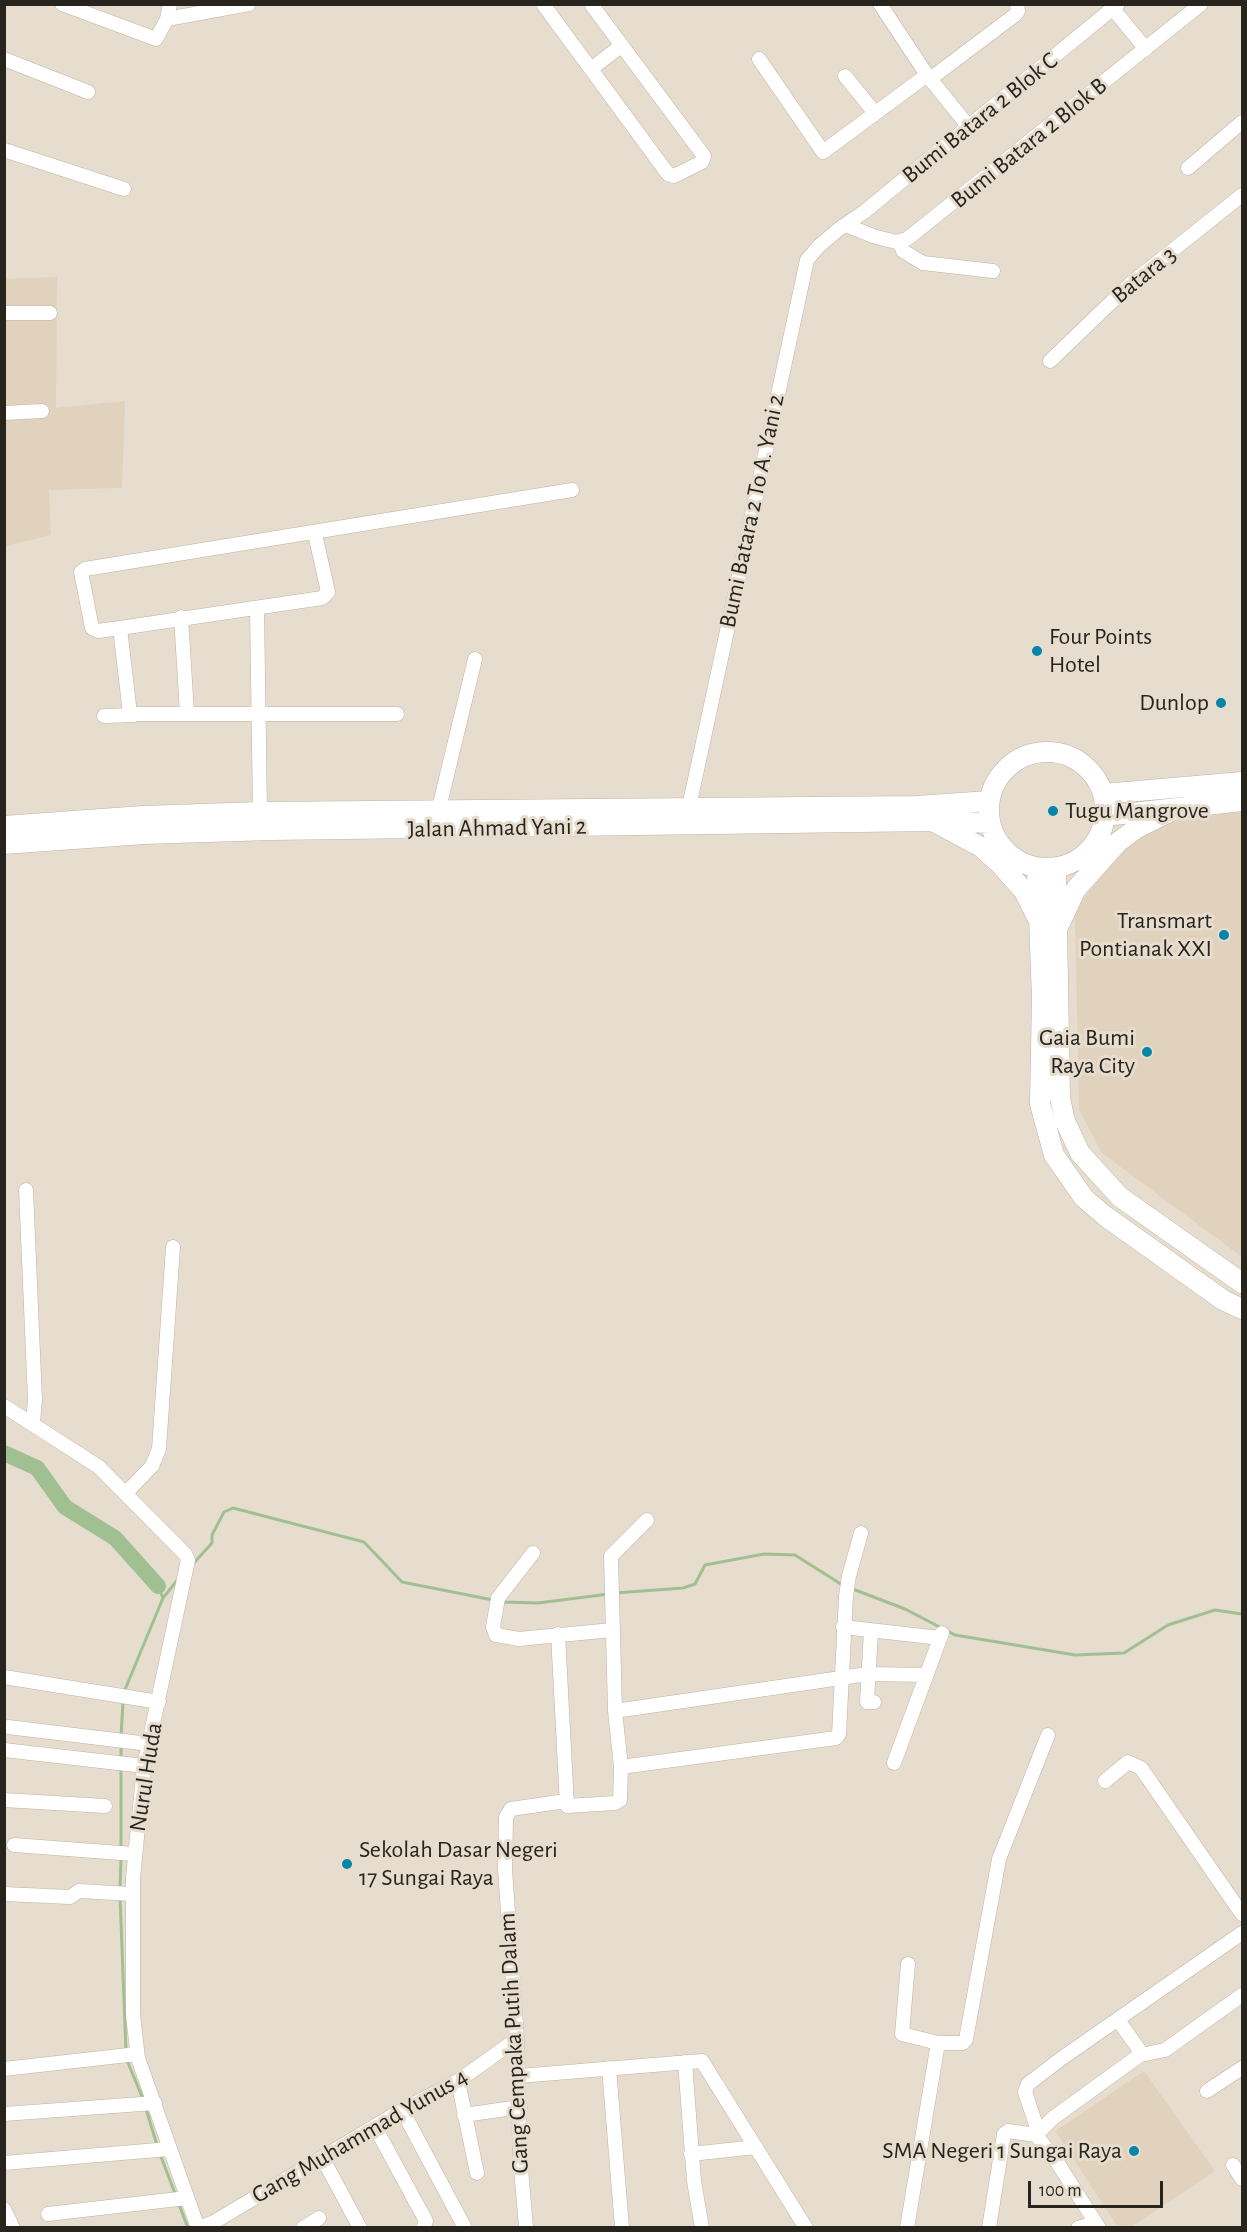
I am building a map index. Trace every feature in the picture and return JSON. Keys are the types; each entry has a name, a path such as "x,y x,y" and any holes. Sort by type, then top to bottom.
{"highway":[{"path":"1043,753 1064,755 1077,761 1088,770 1103,794 1104,816 1095,843 1072,863 1047,867 1023,864 999,845 990,823 989,801 993,788 1010,765 1022,757 1043,753"},
{"path":"1103,794 1242,782"},
{"name":"Jalan Ahmad Yani 2","path":"4,826 143,816 260,812 917,806 989,801"},
{"path":"1104,816 1242,801"},
{"path":"1175,810 1137,828 1118,842 1076,890 1049,926 1040,1104 1053,1155 1084,1198 1105,1216 1223,1300 1242,1309"},
{"name":"Jalan Ahmad Yani 2","path":"4,844 144,834 251,831 933,821 990,823"},
{"path":"933,821 981,847 1000,864 1030,899 1049,926"},
{"path":"1047,867 1060,1098 1065,1121 1080,1153 1120,1197 1242,1283"}],"street":[{"path":"62,4 156,39 167,19 170,4"},
{"path":"167,19 249,4"},
{"path":"543,4 668,174 674,176 702,162 704,156 591,4"},
{"path":"880,4 929,77 969,127"},
{"path":"759,59 823,152 1015,15 1018,10 1017,4"},
{"name":"Bumi Batara 2 Blok B","path":"899,241 919,231 1201,4"},
{"path":"1116,7 1146,49"},
{"name":"Bumi Batara 2 Blok C","path":"843,227 1116,7"},
{"path":"591,69 621,46"},
{"path":"4,59 88,92"},
{"path":"845,76 875,113"},
{"path":"1188,168 1242,122"},
{"path":"4,150 124,189"},
{"name":"Batara 3","path":"1050,361 1130,285 1242,195"},
{"path":"843,227 899,241 903,251 923,263 993,271"},
{"name":"Bumi Batara 2 To A. Yani 2","path":"689,807 807,260 819,246 843,227"},
{"path":"4,313 50,313"},
{"path":"4,413 42,411"},
{"path":"315,534 328,592 326,596 120,628 98,631 92,628 82,570 315,534 572,490"},
{"path":"257,608 260,812"},
{"path":"182,617 187,713"},
{"path":"120,628 128,711 135,715"},
{"path":"438,812 475,659"},
{"path":"104,716 187,713 397,714"},
{"path":"26,1190 35,1400 33,1422"},
{"path":"125,1494 152,1466 159,1449 173,1247"},
{"name":"Nurul Huda","path":"4,1406 33,1422 90,1460 185,1554 187,1568 159,1702 149,1744 137,1765 124,1894 133,2015 129,2056 180,2198 198,2228"},
{"path":"647,1520 613,1553 610,1592 615,1711 621,1767 836,1738 839,1734 840,1678 847,1587 861,1533"},
{"path":"533,1553 498,1602 492,1627 496,1635 519,1639 612,1630"},
{"path":"843,1627 941,1636 894,1763"},
{"path":"871,1630 867,1702 874,1702"},
{"path":"558,1634 567,1801"},
{"path":"615,1711 868,1674 927,1675"},
{"path":"4,1677 159,1702"},
{"path":"8,1727 149,1744"},
{"path":"908,1964 902,2034 938,2043 963,2043 966,2039 999,1859 1048,1735"},
{"path":"4,1750 137,1765"},
{"path":"1105,1781 1128,1762 1141,1768 1242,1914"},
{"name":"Gang Cempaka Putih Dalam","path":"526,2228 517,2039 507,1902 506,1817 511,1809 567,1801 567,1806 572,1808 615,1803 620,1800 621,1767"},
{"path":"4,1800 105,1806"},
{"path":"14,1845 128,1853"},
{"path":"4,1894 70,1896 79,1891 124,1894"},
{"path":"1078,2228 1097,2225 1037,2133 1025,2092 1028,2084 1242,1933"},
{"path":"989,2228 1004,2134 1008,2132 1037,2133 1140,2055 1165,2049 1242,1995"},
{"path":"1118,2020 1138,2048 1140,2055"},
{"name":"Gang Muhammad Yunus 4","path":"198,2228 214,2222 402,2110 458,2081 517,2039"},
{"path":"907,2228 938,2043"},
{"path":"4,2068 129,2056"},
{"path":"519,2076 702,2061 806,2228"},
{"path":"685,2062 692,2154 702,2228"},
{"path":"609,2068 622,2228"},
{"path":"1207,2091 1242,2068"},
{"path":"458,2081 477,2173"},
{"path":"4,2114 148,2104"},
{"path":"464,2115 520,2107"},
{"path":"402,2110 465,2228"},
{"path":"375,2127 426,2222 423,2228"},
{"path":"692,2154 756,2147"},
{"path":"4,2163 161,2150"},
{"path":"323,2159 360,2228"},
{"path":"48,2214 180,2198"},
{"path":"4,2209 13,2228"},
{"path":"303,2228 319,2218"}],"shaded area":[{"path":"57,277 56,408 125,401 122,488 49,490 51,535 5,546 4,279"},
{"path":"1242,811 1242,1257 1102,1153 1079,1110 1075,910 1127,842 1147,826"},
{"name":"SMA Negeri 1 Sungai Raya","path":"1144,2071 1215,2171 1131,2227 1118,2227 1055,2131"}],"waterway":[{"path":"4,1453 37,1468 65,1507 115,1538 158,1586"},
{"path":"192,1565 212,1543 212,1535 224,1512 233,1508 364,1542 402,1582 493,1600"},
{"path":"615,1593 683,1588 695,1584 705,1565 764,1554 795,1555 844,1586"},
{"path":"163,1598 179,1578"},
{"path":"124,1692 163,1598 158,1586"},
{"path":"850,1588 905,1609 955,1635 1075,1655 1124,1653 1168,1625 1215,1610 1242,1614"},
{"path":"502,1602 538,1603 609,1594"},
{"path":"121,1737 123,1702"},
{"path":"121,1743 121,1758"},
{"path":"121,1767 121,1848"},
{"path":"120,1890 121,1857"},
{"path":"120,1896 126,2052"},
{"path":"126,2058 143,2099"},
{"path":"146,2109 157,2145"},
{"path":"160,2154 176,2196"},
{"path":"178,2202 188,2228"}],"place":[{"name":"Four Points Hotel","path":"1037,651"},
{"name":"Dunlop","path":"1221,703"},
{"name":"Tugu Mangrove","path":"1053,811"},
{"name":"Transmart Pontianak XXI","path":"1224,935"},
{"name":"Gaia Bumi Raya City","path":"1147,1052"},
{"name":"Sekolah Dasar Negeri 17 Sungai Raya","path":"347,1864"},
{"name":"SMA Negeri 1 Sungai Raya","path":"1134,2151"}]}
